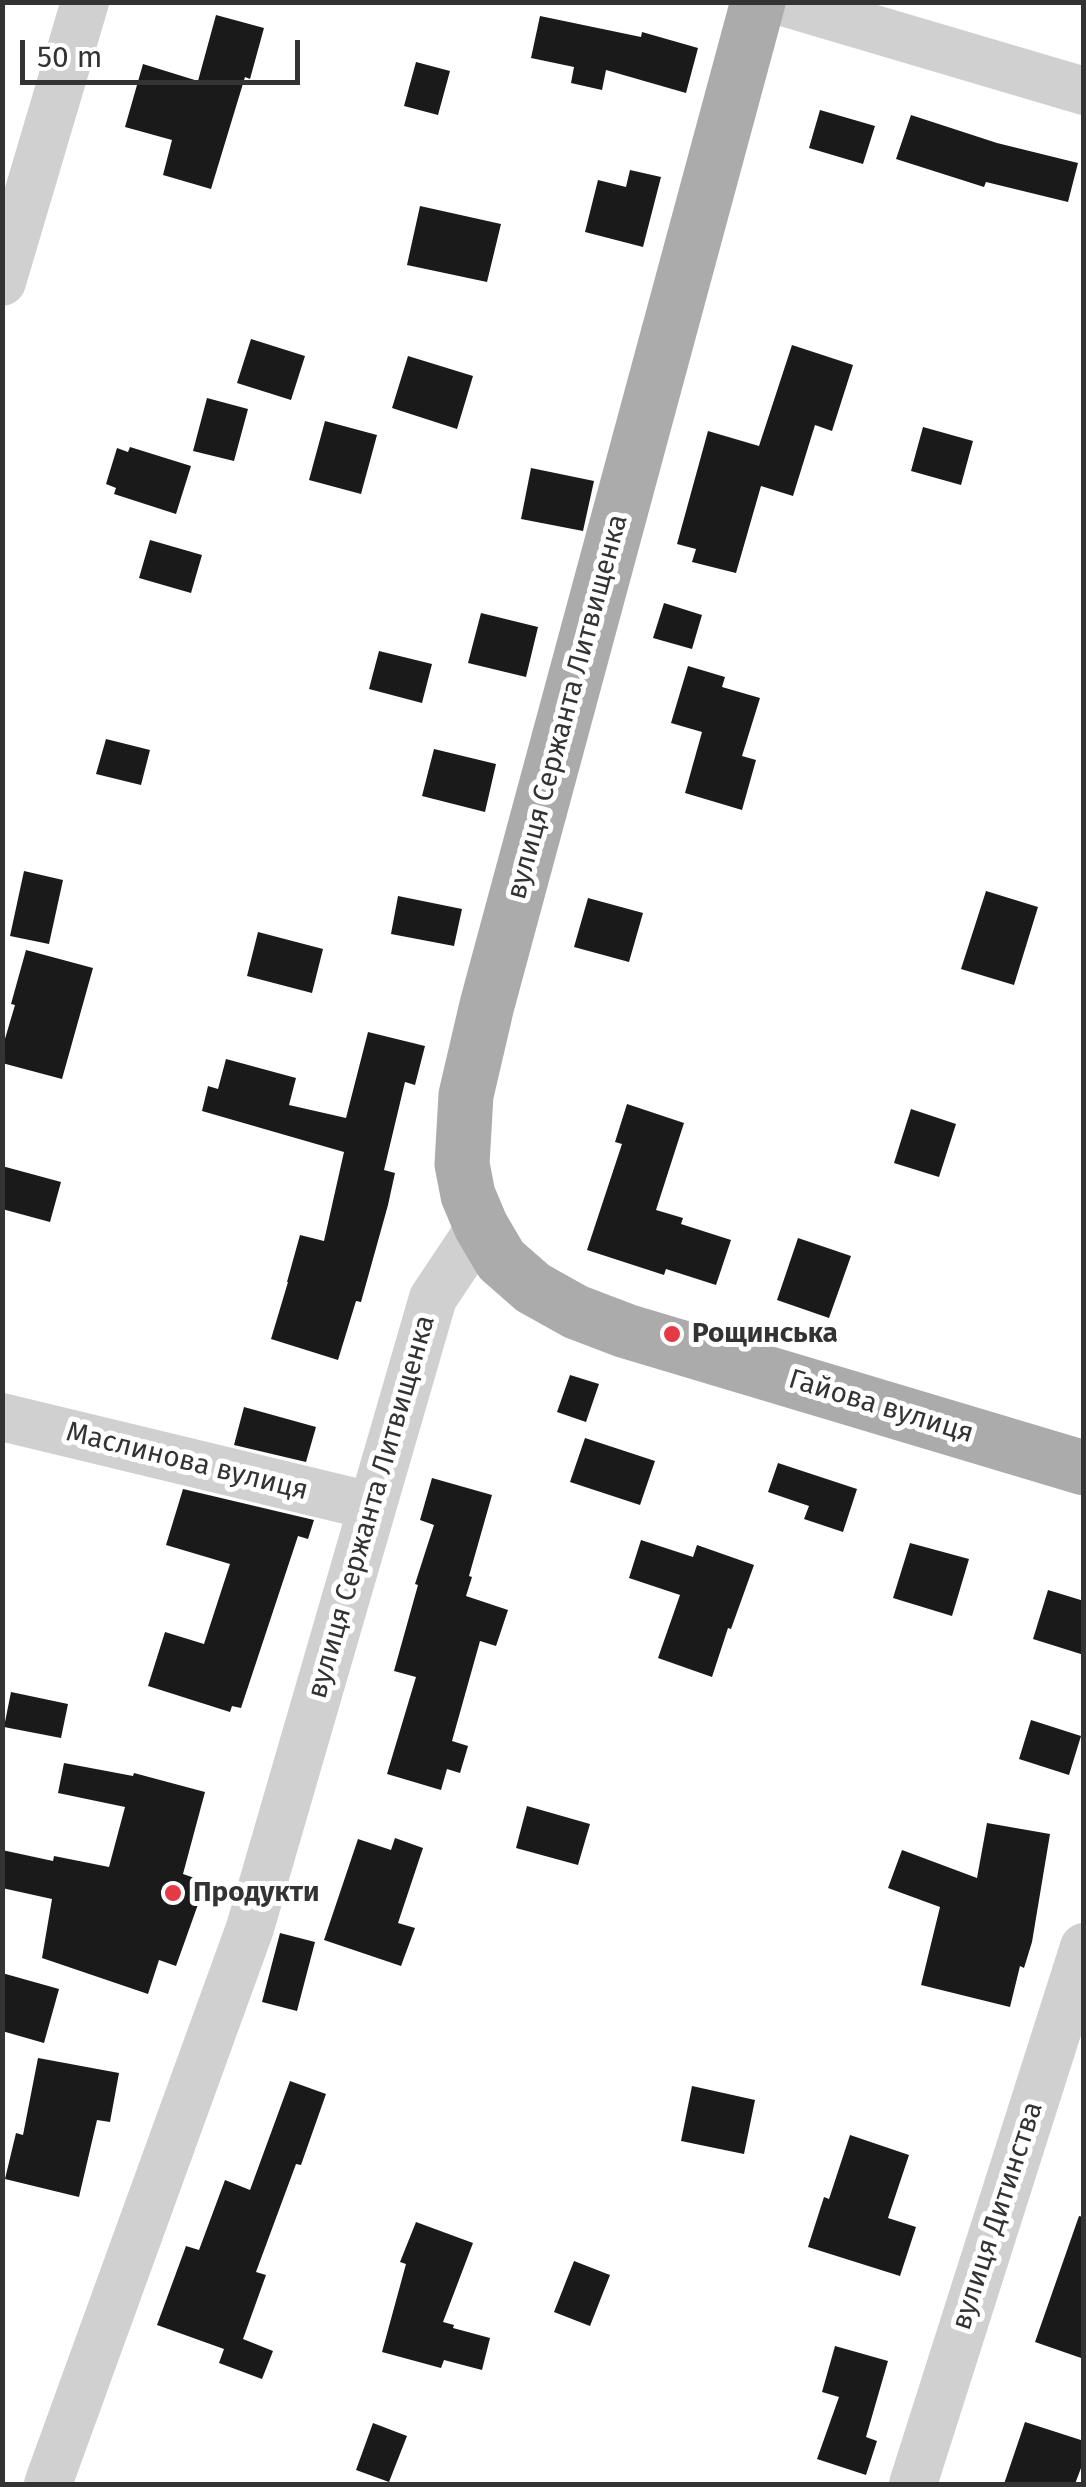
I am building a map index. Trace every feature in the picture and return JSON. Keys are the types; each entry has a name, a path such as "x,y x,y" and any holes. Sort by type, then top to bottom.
{"main road":[{"name":"вулиця Сержанта Литвищенка","path":"480,1226 462,1164 466,1096 487,1005 758,2"},
{"name":"Гайова вулиця","path":"480,1226 512,1269 534,1288 576,1312 626,1331 1084,1468"}],"street":[{"path":"2,282 85,2"},
{"path":"783,2 1084,92"},
{"name":"вулиця Сержанта Литвищенка","path":"48,2484 250,1928 433,1298 480,1226"},
{"name":"Маслинова вулиця","path":"2,1417 371,1506"},
{"name":"вулиця Дитинства","path":"913,2484 1084,1947"}],"building":[{"path":"216,15 264,28 211,189 163,175 172,140 125,127 143,64 198,81"},
{"path":"540,16 641,37 642,32 698,48 686,93 606,70 602,90 571,83 574,67 531,58"},
{"path":"416,62 450,71 438,115 404,106"},
{"path":"820,110 875,126 863,164 809,148"},
{"path":"911,115 997,143 1078,163 1068,202 986,182 984,187 896,159"},
{"path":"630,170 661,177 643,247 585,232 598,180 626,187"},
{"path":"420,206 501,224 487,282 407,265"},
{"path":"251,339 305,356 291,400 237,383"},
{"path":"792,345 853,365 832,431 815,425 793,496 761,486 736,573 692,562 696,549 677,544 708,431 759,446"},
{"path":"408,356 473,376 457,429 392,408"},
{"path":"207,398 248,409 234,461 193,451"},
{"path":"325,421 377,435 361,494 309,480"},
{"path":"923,427 973,441 961,485 911,471"},
{"path":"130,447 191,466 176,514 114,494 116,488 106,484 117,448 128,452"},
{"path":"531,468 594,481 583,531 521,519"},
{"path":"150,540 202,555 191,593 139,578"},
{"path":"664,603 702,615 692,649 653,638"},
{"path":"481,613 538,627 526,677 468,663"},
{"path":"379,651 432,664 422,703 369,689"},
{"path":"688,666 725,677 722,687 760,698 742,756 756,760 742,810 685,793 702,732 671,723"},
{"path":"106,739 150,750 141,785 96,774"},
{"path":"434,749 496,764 485,812 422,796"},
{"path":"24,871 63,880 49,944 10,936"},
{"path":"986,891 1038,907 1014,985 961,969"},
{"path":"398,896 462,909 454,946 391,934"},
{"path":"588,898 643,913 629,962 574,947"},
{"path":"258,932 323,949 312,993 247,976"},
{"path":"26,950 93,968 62,1079 2,1063 2,1049 15,1005 11,1004"},
{"path":"368,1032 425,1046 415,1085 405,1082 384,1170 395,1173 388,1205 361,1302 356,1301 338,1360 271,1339 300,1235 324,1241 344,1152 202,1111 208,1086 218,1089 226,1059 296,1078 289,1105 346,1118"},
{"path":"627,1104 684,1123 656,1210 683,1218 681,1224 731,1240 716,1285 666,1269 664,1275 587,1250 622,1144 615,1142"},
{"path":"911,1109 956,1124 939,1177 894,1163"},
{"path":"2,1166 61,1182 50,1222 2,1209"},
{"path":"798,1238 851,1256 829,1318 777,1300"},
{"path":"570,1375 599,1384 586,1422 557,1412"},
{"path":"244,1407 316,1427 306,1462 234,1445"},
{"path":"585,1438 655,1461 640,1505 570,1482"},
{"path":"778,1463 857,1489 843,1532 804,1519 809,1506 768,1492"},
{"path":"432,1478 492,1495 466,1596 508,1610 496,1646 480,1641 452,1741 468,1746 460,1773 447,1769 441,1790 387,1774 416,1677 394,1671 434,1525 420,1520"},
{"path":"183,1489 314,1520 308,1539 298,1536 241,1708 232,1706 230,1712 148,1686 165,1632 204,1644 230,1564 166,1545"},
{"path":"641,1540 693,1557 697,1545 754,1565 712,1677 658,1658 680,1595 629,1578"},
{"path":"910,1543 969,1559 952,1616 893,1598"},
{"path":"1048,1590 1084,1601 1084,1655 1033,1639"},
{"path":"11,1692 68,1704 61,1738 4,1727"},
{"path":"1031,1720 1081,1736 1069,1775 1019,1759"},
{"path":"64,1763 133,1776 134,1773 205,1792 183,1874 206,1882 176,1966 159,1960 148,1994 42,1958 52,1899 2,1888 2,1850 109,1867 125,1807 58,1793"},
{"path":"527,1806 590,1824 578,1865 516,1848"},
{"path":"987,1823 1050,1834 1032,1942 1024,1968 1020,1966 1010,2007 921,1985 940,1907 888,1888 902,1850 977,1878"},
{"path":"395,1838 423,1848 398,1923 415,1928 401,1966 324,1940 358,1839 391,1850"},
{"path":"280,1933 315,1942 297,2011 262,2002"},
{"path":"2,1973 59,1989 44,2043 2,2031"},
{"path":"38,2058 119,2073 110,2122 97,2120 79,2197 5,2179 16,2133 23,2135"},
{"path":"290,2081 326,2094 256,2272 266,2275 243,2339 273,2351 262,2379 219,2363 224,2349 157,2325 186,2246 199,2250 225,2180 250,2190"},
{"path":"692,2086 755,2100 744,2154 681,2141"},
{"path":"850,2135 909,2155 888,2218 916,2227 900,2276 808,2247"},
{"path":"1079,2216 1084,2217 1084,2359 1035,2342"},
{"path":"416,2222 473,2243 443,2322 490,2338 482,2370 444,2360 441,2368 382,2352 406,2264 400,2262"},
{"path":"574,2261 610,2275 590,2326 554,2312"},
{"path":"835,2346 888,2361 866,2437 877,2441 866,2475 817,2459 839,2397 822,2392"},
{"path":"1025,2422 1084,2441 1084,2460 1075,2484 1004,2484"},
{"path":"373,2423 407,2436 389,2482 356,2470"}],"place":[{"name":"Рощинська","path":"672,1334"},
{"name":"Продукти","path":"173,1893"}]}
